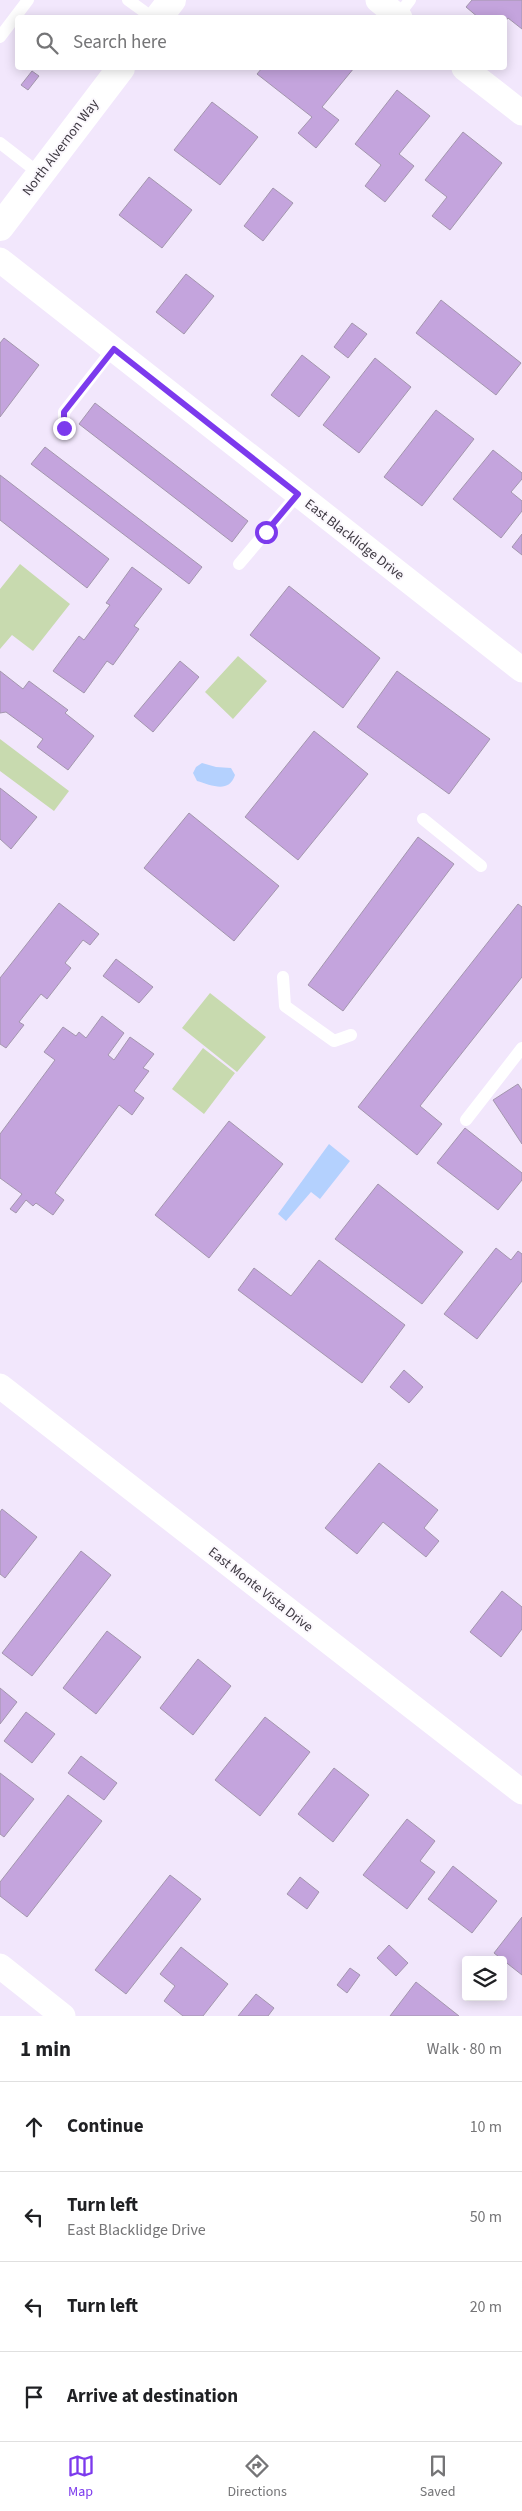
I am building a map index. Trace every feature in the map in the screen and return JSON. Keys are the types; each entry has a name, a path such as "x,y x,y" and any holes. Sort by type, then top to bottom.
{"main road":[{"path":"160,15 172,0"},
{"name":"North Alvernon Way","path":"0,227 118,70"}],"street":[{"path":"378,0 402,11"},
{"path":"467,70 522,113"},
{"name":"East Blacklidge Drive","path":"0,260 522,670"},
{"name":"East Monte Vista Drive","path":"0,1386 522,1792"},
{"path":"0,1966 63,2016"}],"lane":[{"path":"17,15 28,0"},
{"path":"128,0 149,15"},
{"path":"0,37 15,17"},
{"path":"0,143 40,174"},
{"path":"64,428 64,412 114,349"},
{"path":"239,564 298,494"},
{"path":"423,819 481,866"},
{"path":"283,976 285,1006 334,1041 351,1035"},
{"path":"466,1120 522,1048"}],"green space":[{"path":"20,564 70,604 33,651 12,635 0,649 0,589"},
{"path":"238,656 267,681 233,719 205,692"},
{"path":"0,739 69,791 54,811 0,771"},
{"path":"210,993 266,1037 237,1072 182,1028"},
{"path":"203,1048 235,1073 204,1114 172,1089"}],"water":[{"path":"202,763 216,767 231,768 235,775 228,785 219,787 197,781 193,773 196,767"},
{"path":"329,1144 350,1161 320,1199 311,1192 286,1221 278,1214"}],"building":[{"path":"472,0 522,0 522,29 508,18 507,19 507,15 475,15 466,7"},
{"path":"260,70 352,70 322,107 339,120 316,148 298,133 312,117 257,74"},
{"path":"32,71 39,76 28,90 21,85"},
{"path":"397,90 430,116 399,154 414,166 385,202 365,186 381,165 355,144"},
{"path":"212,102 258,137 220,185 174,150"},
{"path":"463,132 502,163 450,230 432,216 447,197 425,180"},
{"path":"149,177 192,210 162,248 119,215"},
{"path":"273,188 293,203 263,241 244,226"},
{"path":"186,274 214,296 184,334 156,312"},
{"path":"441,300 521,363 496,395 416,333"},
{"path":"352,323 367,334 348,358 334,347"},
{"path":"4,338 39,365 0,417 0,343"},
{"path":"302,355 330,377 299,417 271,395"},
{"path":"375,358 411,387 359,453 323,425"},
{"path":"95,403 248,521 232,542 79,424"},
{"path":"436,410 474,439 422,506 384,477"},
{"path":"45,447 202,567 189,584 31,464"},
{"path":"493,450 522,473 522,479 511,492 522,501 522,511 501,538 453,499"},
{"path":"0,475 109,559 87,588 0,520"},
{"path":"522,534 522,555 512,547"},
{"path":"132,567 162,589 134,626 139,629 113,665 107,661 84,693 53,671 79,636 84,640 110,605 106,603"},
{"path":"289,586 380,658 343,708 250,635"},
{"path":"180,661 199,677 153,732 134,716"},
{"path":"0,671 23,689 29,681 68,710 65,713 94,736 68,770 37,747 43,739 6,712 0,713"},
{"path":"397,671 490,739 449,794 357,727"},
{"path":"314,731 368,774 298,860 245,817"},
{"path":"0,788 37,817 11,849 0,839"},
{"path":"189,813 279,886 234,941 144,868"},
{"path":"418,837 454,864 343,1011 308,985"},
{"path":"59,903 99,934 90,945 83,940 65,963 71,968 47,999 41,994 19,1022 24,1025 6,1048 0,1044 0,978"},
{"path":"518,904 522,907 522,977 420,1106 442,1124 417,1155 358,1107"},
{"path":"116,959 153,987 139,1003 103,976"},
{"path":"102,1016 124,1033 108,1055 114,1060 130,1037 154,1054 143,1068 149,1071 134,1091 144,1098 132,1115 119,1105 55,1193 64,1200 53,1215 36,1203 33,1206 26,1200 16,1213 10,1209 22,1194 0,1178 0,1134 55,1060 44,1052 63,1027 76,1036 79,1032 86,1038"},
{"path":"518,1084 522,1090 522,1144 493,1100"},
{"path":"229,1121 283,1164 209,1258 155,1215"},
{"path":"465,1128 522,1173 522,1180 498,1210 437,1163"},
{"path":"378,1184 463,1252 422,1304 335,1239"},
{"path":"496,1248 511,1260 518,1251 522,1254 522,1281 477,1339 444,1314"},
{"path":"319,1260 405,1325 362,1383 238,1290 254,1268 291,1296"},
{"path":"404,1370 423,1387 409,1403 390,1387"},
{"path":"379,1463 438,1510 424,1528 439,1541 426,1557 383,1522 357,1554 325,1528"},
{"path":"2,1509 37,1537 5,1578 0,1574 0,1512"},
{"path":"81,1551 111,1575 32,1676 2,1653"},
{"path":"502,1591 522,1607 522,1629 501,1657 470,1632"},
{"path":"107,1631 141,1657 96,1714 63,1688"},
{"path":"198,1659 231,1686 193,1735 160,1708"},
{"path":"0,1688 17,1702 0,1724"},
{"path":"26,1712 55,1734 32,1763 4,1741"},
{"path":"265,1717 310,1752 260,1816 215,1780"},
{"path":"81,1756 117,1783 104,1800 68,1773"},
{"path":"334,1768 369,1795 333,1842 298,1814"},
{"path":"0,1773 34,1799 4,1837 0,1834"},
{"path":"68,1795 102,1821 27,1917 0,1896 0,1882"},
{"path":"407,1819 435,1841 420,1861 435,1872 407,1909 363,1875"},
{"path":"453,1866 497,1901 472,1933 428,1899"},
{"path":"170,1875 201,1899 126,1994 95,1970"},
{"path":"300,1877 319,1892 307,1909 287,1894"},
{"path":"522,1917 522,1975 507,1963 507,1956 498,1956 494,1953"},
{"path":"389,1945 408,1963 396,1976 377,1958"},
{"path":"181,1947 228,1984 203,2016 183,2016 164,2001 175,1986 160,1974"},
{"path":"350,1968 360,1975 347,1993 337,1985"},
{"path":"416,1982 459,2016 390,2016"},
{"path":"256,1994 274,2008 268,2016 238,2016"}],"route":[{"path":"64,428 64,412 114,349 298,494 266,532"}]}
